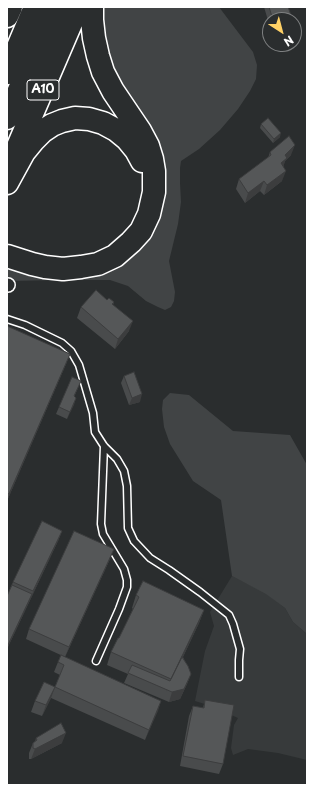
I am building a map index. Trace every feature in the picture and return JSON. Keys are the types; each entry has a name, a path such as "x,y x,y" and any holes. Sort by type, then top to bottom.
{"highway":[{"path":"7,16 11,7"},
{"path":"7,73 35,7"},
{"name":"A10","path":"7,118 55,7"},
{"name":"A10","path":"7,173 78,7"},
{"path":"7,256 32,264 63,269 98,264 115,256 131,242 141,231 149,214 154,192 154,171 152,159 148,146 140,131 113,91 103,72 94,38 92,7"},
{"path":"7,183 24,152 43,131 52,125 75,118 89,119 103,123 116,130 127,139 136,150 142,161 154,192"}],"lane":[{"path":"7,319 25,325 62,343 71,351 79,365 93,413 95,432 104,446 117,459 124,471 127,486 128,528 134,541 150,558 200,592 229,615 240,649 239,677"},
{"path":"96,661 119,608 128,580 121,563 103,534 101,524 104,446"}],"shaded area":[{"path":"100,7 219,7 253,52 257,65 256,79 238,109 220,130 199,149 181,161 181,202 178,224 169,261 175,292 174,301 171,307 165,310 146,301 128,286 110,280 7,281 7,264 39,274 144,244 156,225 164,203 165,170 158,146 107,62"},
{"path":"170,393 189,395 233,431 290,435 307,465 307,634 293,622 285,608 266,594 232,576 221,500 193,481 170,444 164,427 162,409 163,400"},
{"path":"232,576 266,593 285,608 293,622 307,634 307,760 278,753 248,749 233,755 231,748 234,725 238,718 211,706 195,701 205,651 214,626 210,612"}],"building":[{"path":"269,7 288,7 290,12 271,12"},
{"path":"268,118 281,133 274,139 261,124"},
{"path":"289,136 295,145 285,155 287,158 281,163 286,171 267,185 264,181 248,193 239,179 271,155 270,152"},
{"path":"96,290 107,300 109,298 114,302 112,304 133,321 118,339 81,307"},
{"path":"7,326 70,354 9,494 7,493"},
{"path":"134,372 142,394 132,398 124,376"},
{"path":"72,377 81,381 74,396 76,398 70,412 59,407"},
{"path":"42,521 62,531 33,591 13,582"},
{"path":"74,531 114,549 69,647 29,629"},
{"path":"143,581 204,610 171,679 111,652 139,597 136,595"},
{"path":"12,585 32,594 7,647 7,596"},
{"path":"61,655 161,701 149,730 55,687 64,665 58,662"},
{"path":"182,657 191,674 184,689 172,692 128,673 132,665 170,681"},
{"path":"44,682 55,687 46,705 35,701"},
{"path":"205,700 234,705 223,764 183,756 193,706 204,708"},
{"path":"61,723 66,733 35,749 33,748 33,743 37,740 36,738"}]}
